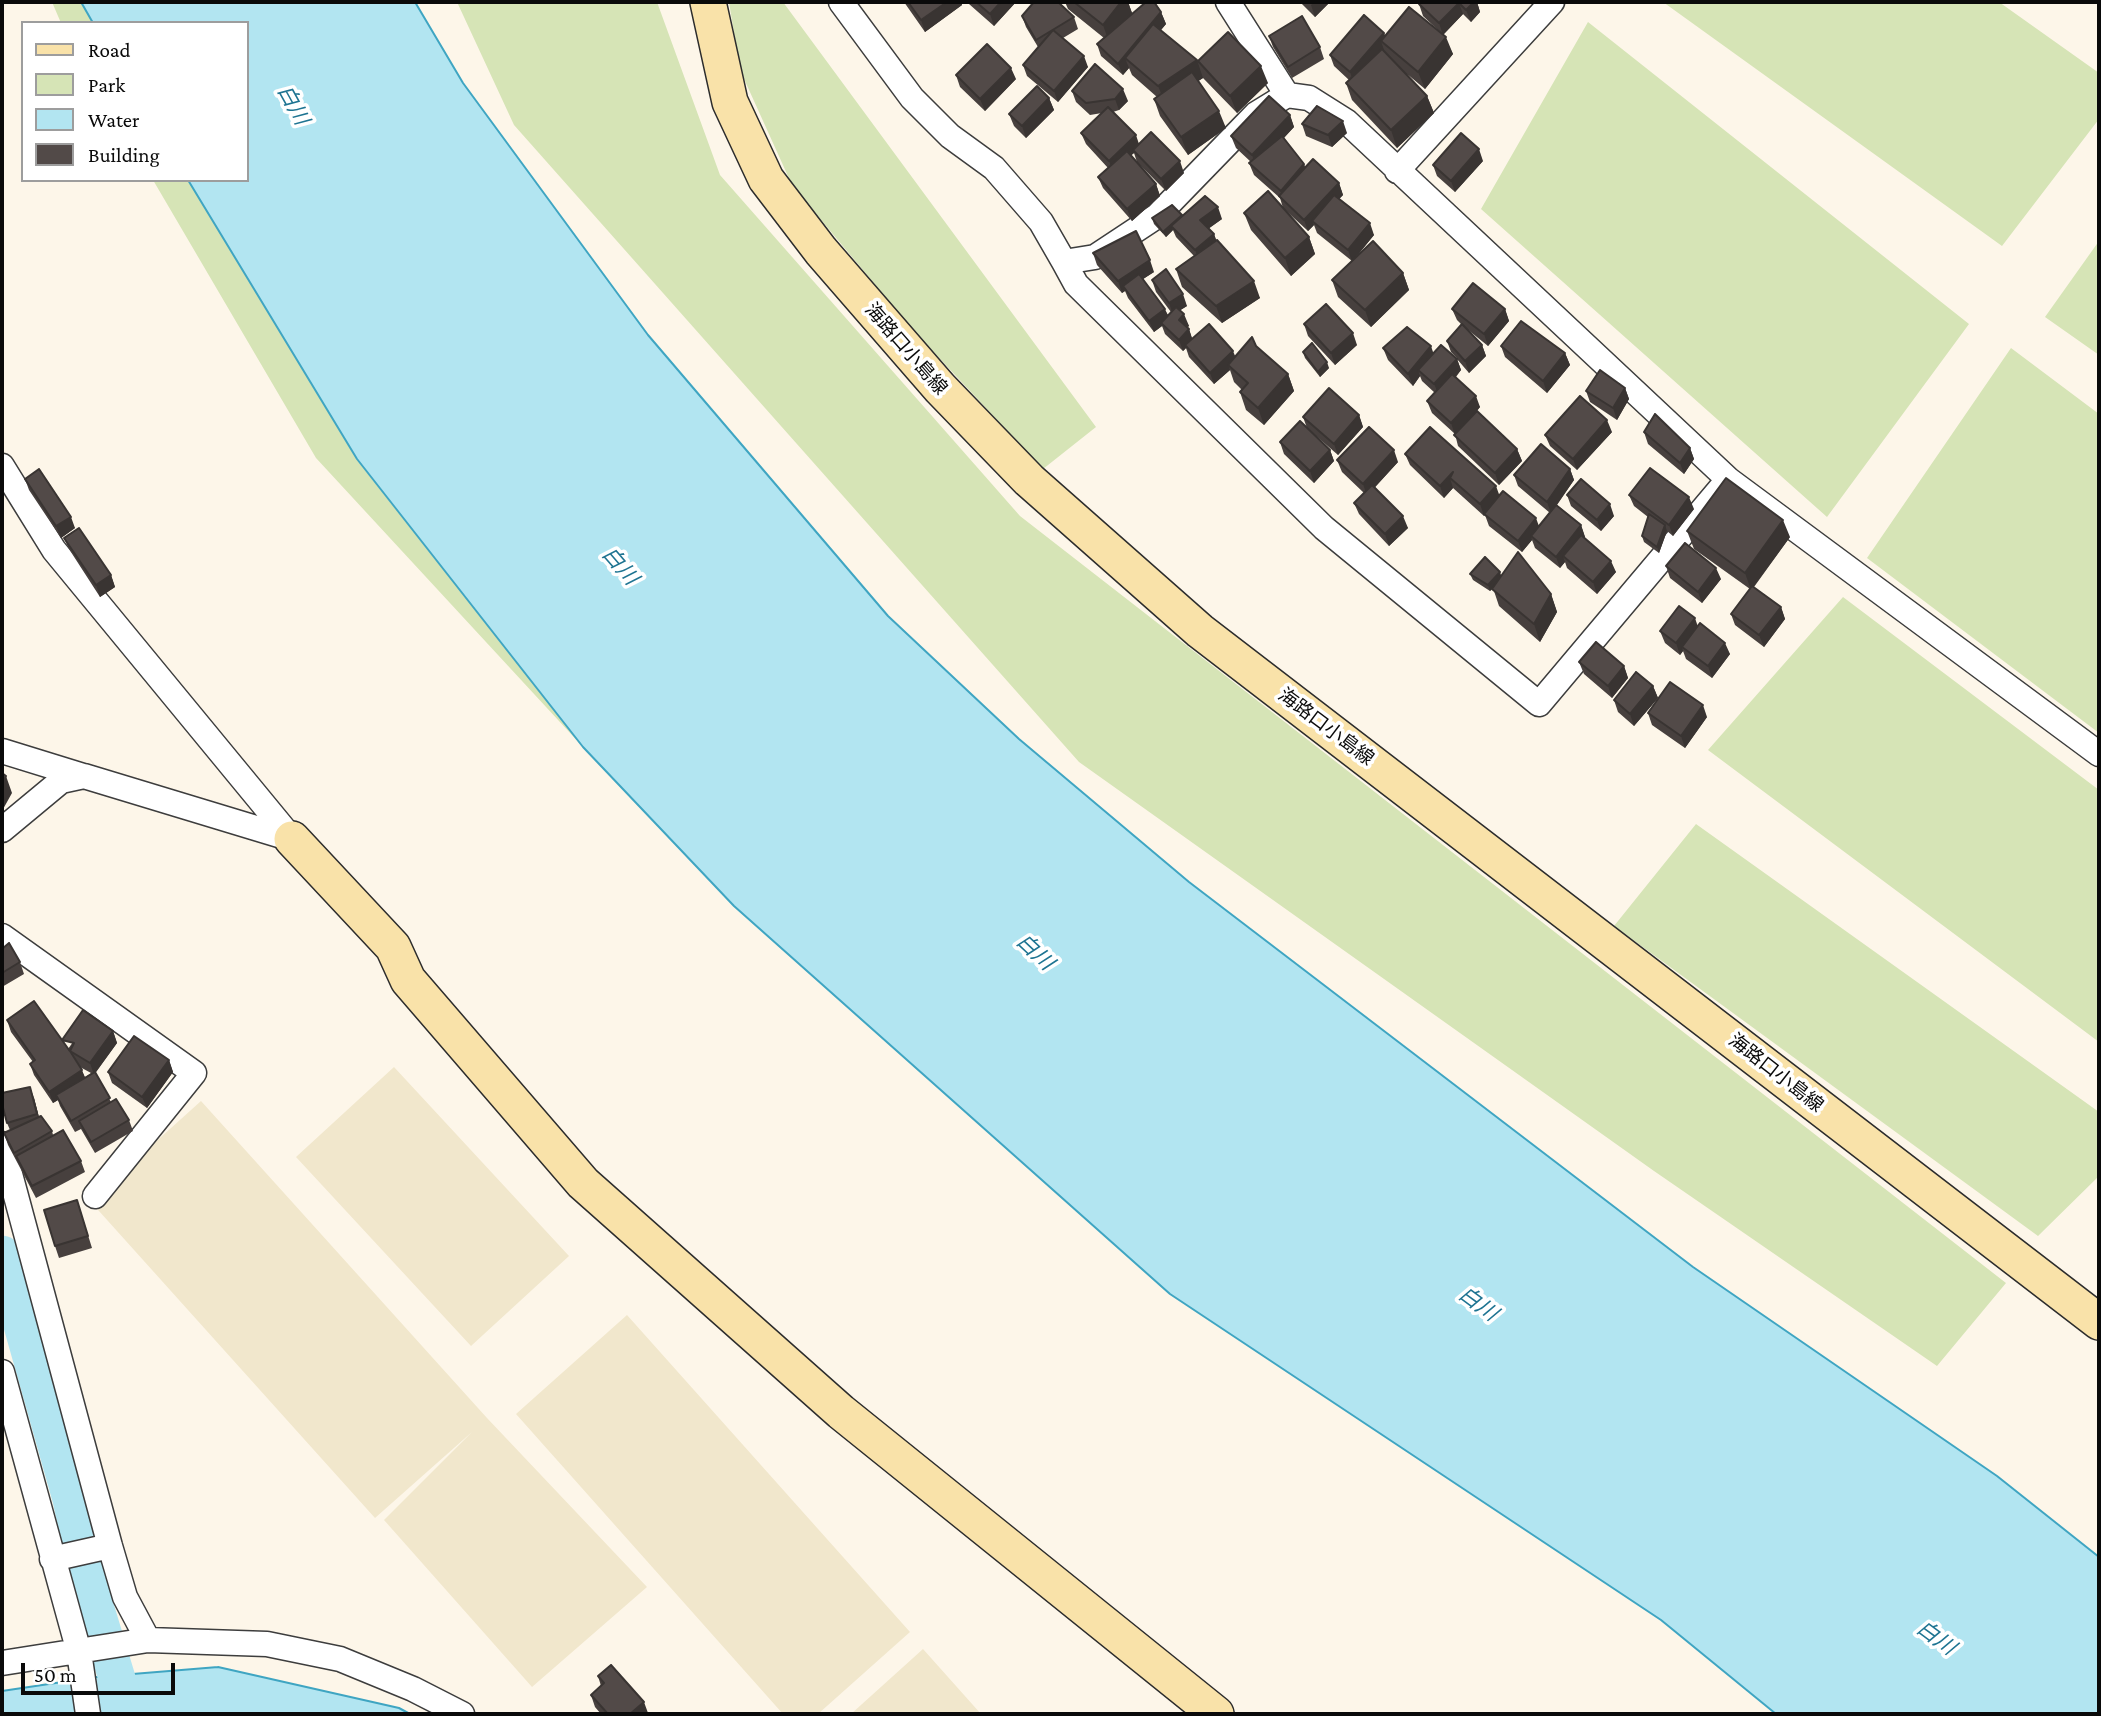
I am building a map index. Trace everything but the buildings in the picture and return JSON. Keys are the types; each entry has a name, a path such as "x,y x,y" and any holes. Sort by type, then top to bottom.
{"main road":[{"name":"海路口小島線","path":"708,2 730,102 766,179 821,251 931,377 1029,480 1200,631 2099,1322"},
{"path":"292,839 393,947 408,980 583,1183 841,1412 1216,1714"}],"street":[{"path":"841,2 912,97 950,136 994,167 1041,222 1076,284 1324,528 1539,705 1729,480"},
{"path":"1228,2 1287,96"},
{"path":"1397,171 1552,2"},
{"path":"1064,262 1095,257 1157,216 1256,114 1287,96 1308,98 1347,122 1729,480 2099,754"},
{"path":"2,466 54,550 292,839"},
{"path":"2,751 292,839"},
{"path":"2,830 61,781 84,776"},
{"path":"2,936 194,1073 95,1196"},
{"path":"2,1144 110,1546 125,1597 144,1641"},
{"path":"2,1372 52,1559 82,1655 88,1714"},
{"path":"52,1559 110,1546"},
{"path":"2,1663 82,1655 144,1641 267,1644 340,1659 413,1689 462,1714"}],"shaded area":[{"path":"394,1067 569,1256 471,1346 296,1157"},
{"path":"201,1101 487,1418 647,1587 532,1687 384,1520 472,1432 375,1518 90,1201"},
{"path":"627,1315 910,1632 818,1714 783,1714 516,1414"},
{"path":"923,1649 981,1714 851,1714"}],"green space":[{"path":"52,2 81,2 92,21 60,21"},
{"path":"457,2 657,2 720,175 1020,516 2006,1283 1937,1366 1654,1171 1079,762 514,125"},
{"path":"729,2 783,2 1096,427 1043,469 912,329 792,185 740,70"},
{"path":"1663,2 1999,2 2099,73 2099,119 2002,246"},
{"path":"1588,22 1969,324 1827,517 1481,209"},
{"path":"154,182 189,182 357,460 583,747 316,458"},
{"path":"2099,241 2099,355 2045,317"},
{"path":"2011,348 2099,414 2099,733 1867,558"},
{"path":"1843,597 2099,790 2099,1042 1708,750"},
{"path":"1696,824 2099,1112 2099,1176 2038,1236 1614,926"}],"water":[{"name":"白川","path":"81,2 415,2 463,83 648,335 888,616 1019,739 1189,882 1693,1267 1997,1476 2099,1557 2099,1714 1776,1714 1661,1620 1170,1294 734,906 583,747 357,459 189,182 248,182 248,21 92,21"},
{"path":"218,1667 399,1708 410,1714 2,1714 2,1691 96,1677"}],"waterway":[{"path":"2,1254 71,1499 89,1586 122,1695 132,1714"}]}
